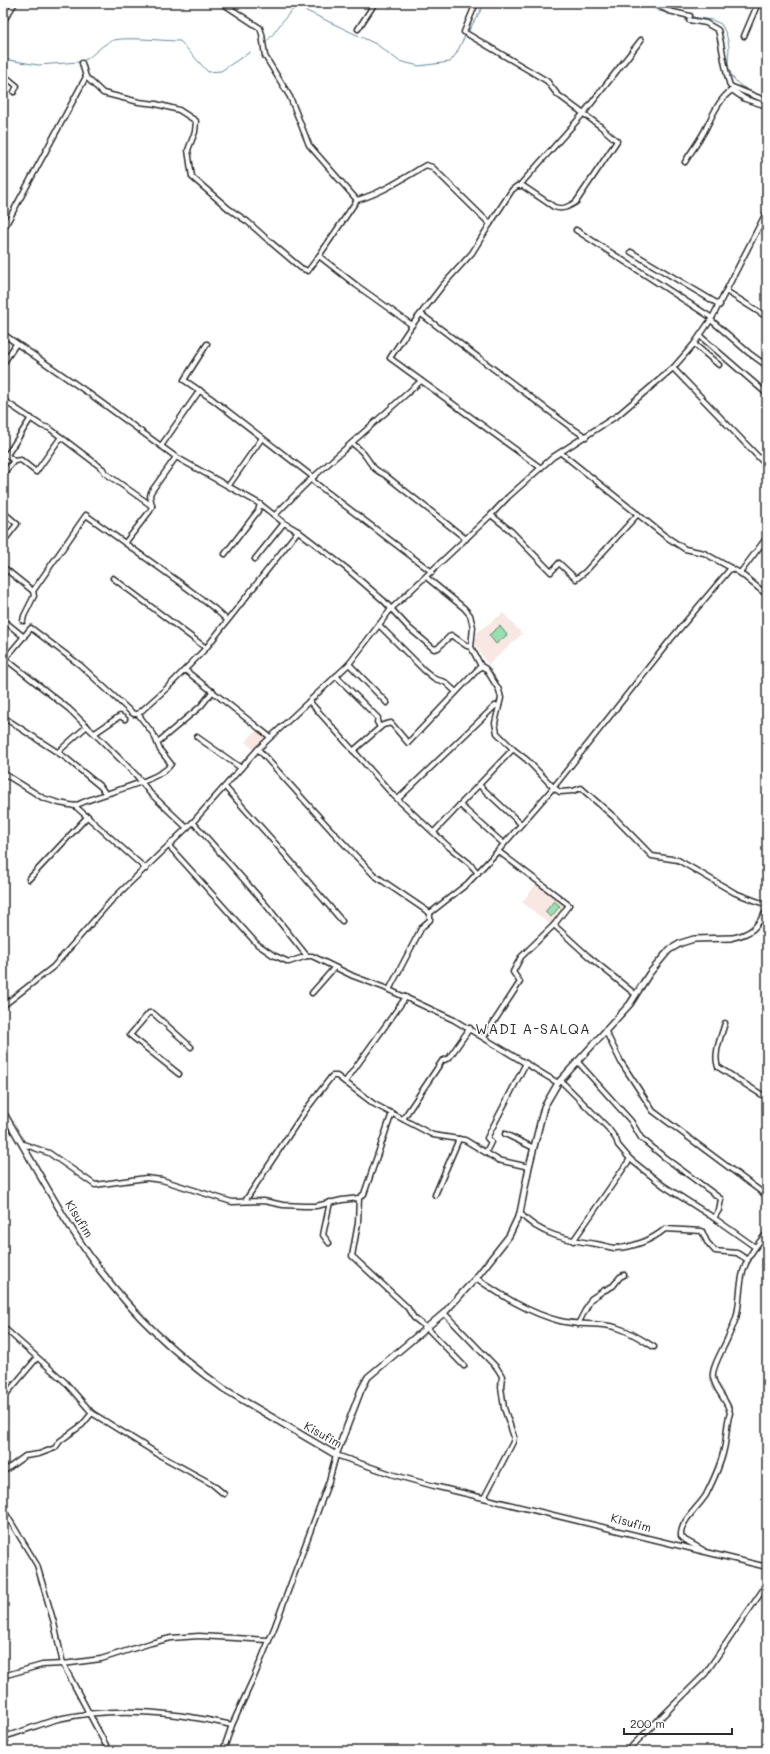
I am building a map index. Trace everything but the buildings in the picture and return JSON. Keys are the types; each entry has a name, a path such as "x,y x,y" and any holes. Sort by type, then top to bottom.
{"street":[{"path":"3,22 15,3"},
{"path":"222,3 260,28 265,56 290,97 309,145 357,200"},
{"path":"358,29 375,3"},
{"path":"476,3 464,32 547,81 556,94 617,141 576,202 560,209 523,186 519,186"},
{"path":"653,3 668,11 706,23 718,30 722,43 725,70 730,86 767,101"},
{"path":"744,36 758,3"},
{"path":"541,468 390,358 412,325 472,253 512,190 519,186 583,114 641,40"},
{"path":"82,62 86,77 103,93 179,110 194,120 197,124 188,150 192,177 229,210 248,222 301,268 308,271 357,200 370,196 391,186 426,165 432,167 490,224"},
{"path":"3,71 6,77 17,86 14,92"},
{"path":"3,230 86,77"},
{"path":"685,162 707,126 718,104 724,96 732,90 745,99 767,106"},
{"path":"3,1006 53,967 112,901 193,822 258,749 349,664 391,609 492,515 508,497 554,457 562,454 618,415 673,368 700,336 720,305 767,211"},
{"path":"576,230 711,319 749,353 767,366"},
{"path":"631,252 720,305"},
{"path":"319,256 356,285 412,325"},
{"path":"726,291 767,317"},
{"path":"421,314 569,426 586,436"},
{"path":"3,334 87,392 176,457 229,485 260,504 284,523 298,531 346,568 391,609 409,628 434,649 438,648 451,635 467,646 471,647"},
{"path":"700,336 767,394"},
{"path":"3,364 16,344"},
{"path":"207,344 184,380 200,390 313,477 313,481 323,489 432,572"},
{"path":"694,344 719,365"},
{"path":"673,368 767,466"},
{"path":"275,515 313,477 421,381"},
{"path":"161,446 200,390"},
{"path":"3,400 61,437 103,469 105,473 152,506"},
{"path":"7,455 31,418"},
{"path":"3,474 14,461 21,460 36,472 61,437"},
{"path":"229,485 262,438"},
{"path":"352,443 367,458 368,462 373,468 385,475 466,539"},
{"path":"3,452 14,461"},
{"path":"562,454 665,536 685,548 704,553 740,573 767,596"},
{"path":"124,543 138,527 152,506 150,496 151,492 176,457"},
{"path":"225,554 258,510 260,504"},
{"path":"3,512 17,524 3,542"},
{"path":"492,515 511,531 551,572 559,563 576,579 585,572 638,514"},
{"path":"23,621 34,596 33,591 86,516 215,609 227,620"},
{"path":"255,559 284,523"},
{"path":"138,714 206,648 298,531"},
{"path":"740,573 767,537"},
{"path":"3,567 33,591"},
{"path":"430,913 467,884 478,873 553,788 671,639 731,568"},
{"path":"426,577 464,608 470,615 473,627 471,647 481,666 486,669 499,690 501,698 495,724 497,733 527,760 553,788 560,792 572,791 581,788 614,817 652,856 678,860 735,893 767,904"},
{"path":"113,578 206,648"},
{"path":"3,620 24,637"},
{"path":"379,625 424,670 435,679 445,682 456,692"},
{"path":"75,806 105,793 126,788 141,781 164,772 171,764 160,750 157,745 158,742 138,714 131,712 80,665 31,628 4,658 69,709 95,733 141,781 150,793 187,828"},
{"path":"349,664 387,703"},
{"path":"353,751 380,727 391,722 408,743 481,666"},
{"path":"184,670 213,691 270,737"},
{"path":"336,676 378,718 377,722 380,727"},
{"path":"158,742 201,706 213,691"},
{"path":"309,701 398,799 469,863 478,873"},
{"path":"398,799 495,706 499,705"},
{"path":"95,733 120,716 125,719"},
{"path":"4,719 58,752 101,787 105,793"},
{"path":"58,752 87,726"},
{"path":"196,736 241,768"},
{"path":"258,749 335,835 374,875 430,913"},
{"path":"434,832 513,749"},
{"path":"3,773 43,798 75,806 146,869"},
{"path":"479,785 521,824"},
{"path":"225,787 342,921"},
{"path":"460,805 504,844"},
{"path":"29,879 88,816"},
{"path":"193,822 266,905 306,956"},
{"path":"169,846 257,944 273,955 289,962 306,956 315,957 334,968 406,997 470,1028 526,1063 559,1081 608,1128 616,1139 618,1145 630,1159 664,1186 714,1218 755,1247"},
{"path":"484,1037 520,982 513,972 521,957 554,925 569,905 498,851"},
{"path":"223,1751 232,1724 254,1677 329,1481 336,1454 361,1390 368,1378 444,1314 476,1278 509,1236 520,1213 529,1167 547,1101 559,1081 630,1004 635,994 658,962 675,946 688,940 700,938 730,938 750,932 757,926 767,910"},
{"path":"389,990 422,928 430,920 430,913"},
{"path":"554,925 588,956 635,994"},
{"path":"312,993 334,968"},
{"path":"345,1082 406,997"},
{"path":"179,1074 130,1035 149,1013 153,1013 192,1046"},
{"path":"726,1023 716,1061 718,1067 767,1098"},
{"path":"403,1119 442,1061 449,1058 470,1028"},
{"path":"605,1030 621,1062 653,1111 767,1196"},
{"path":"577,1061 631,1121 641,1138 721,1199 719,1210 714,1218"},
{"path":"486,1152 491,1142 487,1138 526,1063"},
{"path":"245,1201 330,1077 337,1076 374,1104 436,1137 459,1139 469,1142 498,1160 529,1167"},
{"name":"Kisufim","path":"3,1112 23,1144 30,1160 100,1270 153,1330 204,1374 224,1389 336,1454 408,1479 767,1567"},
{"path":"23,1144 50,1153 95,1185 146,1178 162,1180 232,1202 264,1201 283,1205 316,1206 330,1202 359,1198 364,1194 392,1113"},
{"path":"505,1134 534,1148"},
{"path":"436,1195 459,1139"},
{"path":"573,1241 630,1159"},
{"path":"359,1198 358,1223 352,1256 407,1307 414,1318 427,1328 464,1366"},
{"path":"329,1243 323,1236 330,1202"},
{"path":"520,1213 531,1223 545,1231 573,1241 618,1247 654,1238 665,1229 702,1231 707,1242 715,1251 737,1253 748,1260"},
{"path":"707,1552 685,1540 681,1536 681,1531 687,1519 700,1505 709,1489 724,1449 730,1413 729,1407 715,1385 713,1370 723,1352 736,1317 742,1274 755,1247 767,1234"},
{"path":"578,1324 591,1299 613,1286 620,1277 624,1275"},
{"path":"476,1278 506,1298 532,1312 561,1322 618,1328 654,1347"},
{"path":"444,1314 497,1368 502,1376 501,1387 504,1408 514,1437 514,1442 484,1498"},
{"path":"3,1326 65,1382 92,1413 161,1456 212,1484 224,1494"},
{"path":"3,1398 37,1358"},
{"path":"3,1472 25,1456 39,1454 55,1448 60,1441 82,1425 92,1413"},
{"path":"3,1509 37,1565 54,1623 63,1664 88,1714 109,1751"},
{"path":"627,1751 705,1674 767,1584"},
{"path":"3,1676 32,1667 101,1660 151,1643 171,1638 199,1636 268,1640"},
{"path":"3,1737 57,1719 112,1712 160,1713 232,1724"}],"shaded area":[{"path":"503,613 522,634 488,665 473,641 477,637 476,633"},
{"path":"258,729 267,737 254,750 245,742"},
{"path":"539,881 566,904 550,924 522,902"}],"green space":[{"path":"500,626 507,635 496,644 489,635"},
{"path":"554,901 560,906 551,917 545,912"}],"waterway":[{"path":"468,32 485,3"},
{"path":"646,3 659,11 673,14"},
{"path":"268,40 287,16 298,7 376,44 399,61 419,66 450,62 456,54 466,34"},
{"path":"692,17 712,20 721,24 728,39 728,63 732,77 747,90 767,98"},
{"path":"3,59 38,65 79,62 88,58 111,41 125,39 180,41 208,72 221,71 250,52"}],"district":[{"name":"WADI A-SALQA","path":"533,1029"}]}
